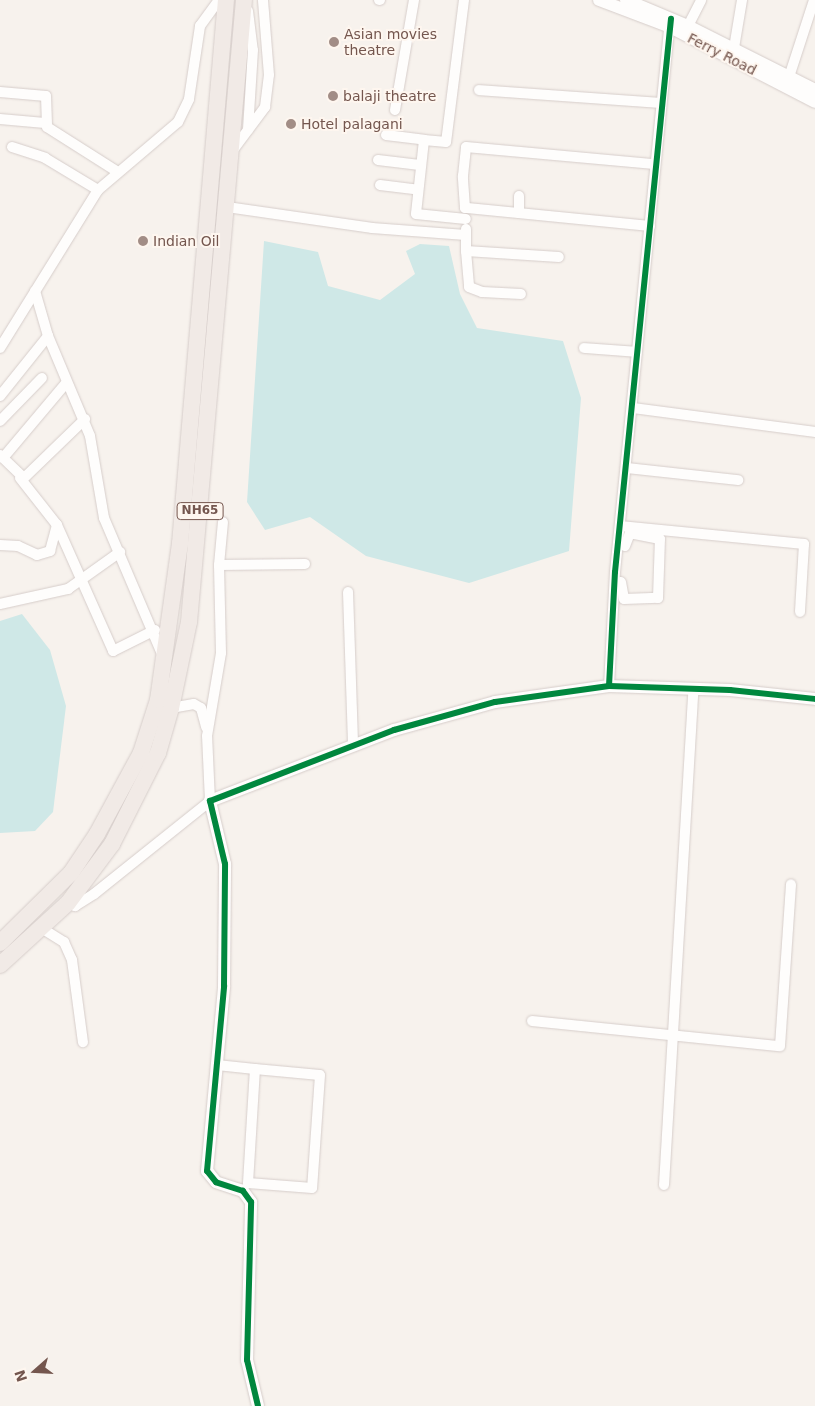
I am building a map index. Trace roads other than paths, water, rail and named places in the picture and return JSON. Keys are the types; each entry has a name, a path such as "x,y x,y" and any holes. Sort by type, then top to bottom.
{"highway":[{"name":"NH65","path":"0,943 70,873 97,834 141,752 165,665 180,544 226,0"},
{"name":"NH65","path":"0,965 42,929 68,903 132,808 158,753 171,708 189,622 245,0"}],"street":[{"path":"0,348 98,190 170,132 185,112 200,26 219,0"},
{"path":"245,0 253,50 248,132"},
{"path":"233,150 265,107 268,82 263,0"},
{"path":"395,110 414,0"},
{"path":"386,135 446,142 464,0"},
{"name":"Ferry Road","path":"602,0 669,22 688,26 815,90"},
{"name":"Ferry Road","path":"626,0 645,4 669,22 815,102"},
{"path":"688,26 701,0"},
{"path":"734,48 742,0"},
{"path":"789,77 814,0"},
{"path":"609,686 622,538 620,526 633,408 636,352 669,22"},
{"path":"479,90 660,102"},
{"path":"0,92 46,96 45,123 53,133 118,172"},
{"path":"0,119 45,123"},
{"path":"424,140 416,214 466,219"},
{"path":"12,147 45,158 98,190"},
{"path":"521,294 482,292 468,287 465,208 466,147 654,164"},
{"path":"378,160 420,165"},
{"path":"380,185 418,190"},
{"path":"519,196 519,213"},
{"path":"227,207 372,228 466,235"},
{"path":"465,208 650,226"},
{"path":"466,251 559,257"},
{"path":"36,291 48,336 85,419 104,518 155,630 165,665"},
{"path":"0,396 48,336"},
{"path":"584,348 636,352"},
{"path":"0,421 42,378"},
{"path":"67,382 2,457 56,526 82,578 113,651 155,630"},
{"path":"633,408 815,432"},
{"path":"20,478 28,476 85,419"},
{"path":"627,468 738,480"},
{"path":"207,736 221,653 219,565 223,522"},
{"path":"0,545 18,546 37,555 50,551 56,526"},
{"path":"618,582 624,599 658,598 660,539 620,526"},
{"path":"622,538 636,530 804,544 800,612"},
{"path":"0,604 68,589 120,552"},
{"path":"219,565 304,564"},
{"path":"348,592 353,745"},
{"path":"68,903 75,906 94,894 210,801 353,745 495,702 609,686 815,699"},
{"path":"664,1185 670,1034 693,690"},
{"path":"171,708 187,703 201,708 207,736 210,801 225,864 224,986 207,1171 216,1182 243,1191 251,1202 247,1360 258,1406"},
{"path":"532,1021 780,1046 791,884"},
{"path":"42,929 64,942 72,960 83,1042"},
{"path":"217,1065 320,1075 312,1188 248,1183 255,1069"}],"water":[{"path":"264,241 318,252 328,286 380,300 415,274 406,251 420,244 449,246 460,294 477,328 563,341 581,398 569,551 469,583 366,556 310,517 265,530 247,502"},
{"path":"22,614 50,650 66,706 53,812 35,831 0,833 0,621"}],"place":[{"name":"Asian movies theatre","path":"334,42"},
{"name":"balaji theatre","path":"333,96"},
{"name":"Hotel palagani","path":"291,124"},
{"name":"Indian Oil","path":"143,241"}]}
